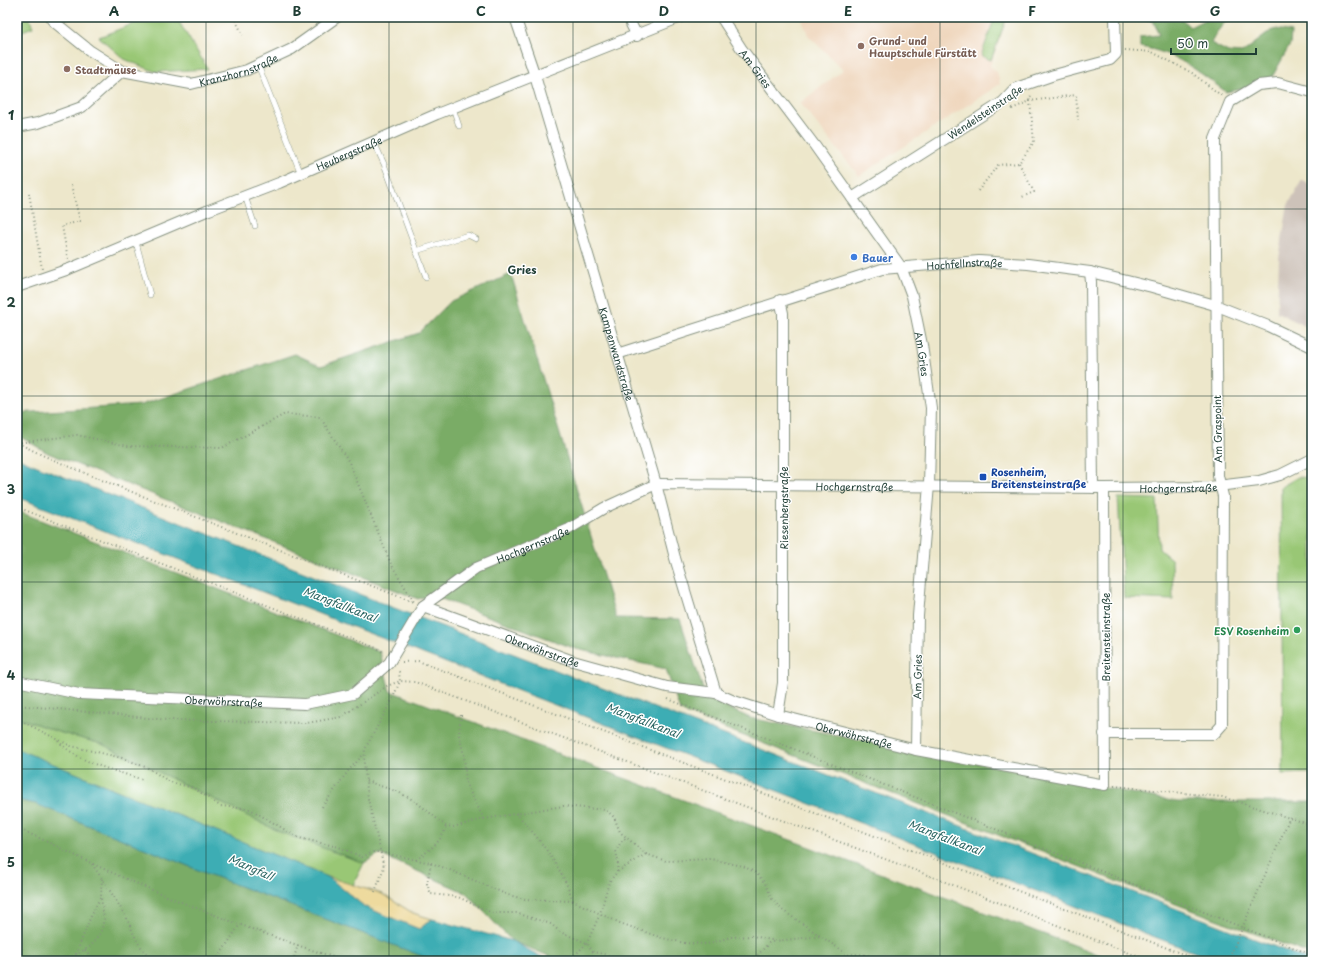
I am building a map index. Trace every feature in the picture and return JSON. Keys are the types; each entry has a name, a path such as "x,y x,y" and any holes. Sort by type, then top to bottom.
{"street":[{"name":"Kranzhornstraße","path":"50,17 89,50 122,71 191,84 247,70 258,65 292,48 337,17"},
{"name":"Kampenwandstraße","path":"515,17 535,76 656,484 675,558 716,693"},
{"path":"631,17 631,24 637,36"},
{"name":"Heubergstraße","path":"17,287 69,269 136,242 301,174 452,108 637,36 681,17"},
{"name":"Am Gries","path":"721,17 741,48 901,267 912,296 927,373 931,408 928,485 918,616 916,750"},
{"path":"1115,17 1116,49"},
{"name":"Wendelsteinstraße","path":"852,198 1003,102 1016,88 1054,75 1110,60 1116,54 1116,49"},
{"path":"17,127 38,124 82,107 122,71"},
{"path":"1230,102 1258,85 1278,83 1312,92"},
{"name":"Am Graspoint","path":"1104,734 1214,734 1222,725 1223,503 1218,476 1215,305 1215,139 1230,102"},
{"name":"Hochfellnstraße","path":"617,354 780,300 882,269 979,261 1028,264 1090,272 1215,305 1268,326 1312,347"},
{"path":"1090,272 1093,488"},
{"name":"Riesenbergstraße","path":"778,715 783,683 783,313 780,300"},
{"name":"Hochgernstraße","path":"422,608 476,568 569,529 604,508 656,484 783,486 928,485 1093,488 1220,486 1259,481 1280,475 1312,459"},
{"name":"Breitensteinstraße","path":"1104,488 1105,785"},
{"name":"Oberwöhrstraße","path":"17,681 79,694 305,704 353,694 389,663 422,608 572,660 667,687 716,693 734,701 778,715 916,750 1105,785"}],"lane":[{"path":"258,65 301,174"},
{"path":"452,108 459,126"},
{"path":"374,142 384,164 426,277"},
{"path":"245,196 255,226"},
{"path":"416,251 468,235 476,239"},
{"path":"136,242 150,295"}],"path":[{"path":"234,17 243,35"},
{"path":"1116,49 1152,52 1192,73 1230,102"},
{"path":"978,191 998,165 1019,163 1034,142 1030,101 1076,95 1078,120"},
{"path":"1019,163 1034,192 1022,197"},
{"path":"69,269 62,226 80,222 71,185"},
{"path":"29,193 44,278"},
{"path":"17,442 77,435 128,446 222,448 285,414 320,417 349,462 391,564 414,602"},
{"path":"17,442 42,455 99,479 414,602 422,608"},
{"path":"17,507 381,650 389,663 418,661 1201,961"},
{"path":"17,705 168,720 307,723 341,717 387,686 400,681 415,682 922,873 1150,961"},
{"path":"375,892 384,867 366,781 364,754 374,730 393,698 400,681"},
{"path":"661,696 1312,955"},
{"path":"461,715 459,735 464,755 466,784 484,819"},
{"path":"17,719 71,746 122,758 148,768 170,782 194,788 220,806 250,809 299,838 339,847 362,857 373,852 380,852 431,863 457,872 508,895 525,899 573,901 600,914 662,938 685,943 707,944 738,936 753,936 776,940 822,936"},
{"path":"56,739 66,748 96,766 142,780"},
{"path":"322,807 349,770 364,754"},
{"path":"366,781 398,792 416,801 446,826 454,827 484,819 563,806 606,810 614,817 620,832 646,854 666,861 710,858 743,866 756,873 765,883 772,899 782,910 822,936 853,961"},
{"path":"1105,785 1222,797 1312,825"},
{"path":"516,813 528,826 564,876 573,901"},
{"path":"1228,961 1290,817"},
{"path":"416,860 438,842 444,835 446,826"},
{"path":"17,828 92,863 240,924 298,946 345,961"},
{"path":"569,961 587,943 600,914 609,882 616,872 618,862 616,851 621,842 626,838"},
{"path":"616,872 646,854"},
{"path":"92,863 124,913 133,936 143,952 155,961"},
{"path":"431,863 428,884 431,894 458,897 492,913 516,913 551,924 560,932 587,943 593,952 613,956 624,961"},
{"path":"65,961 85,950 97,939 103,926 104,920 101,897 102,878"},
{"path":"76,954 91,916 101,897"},
{"path":"216,961 240,924"},
{"path":"752,961 769,943 776,940"},
{"path":"293,961 298,946"},
{"path":"85,950 95,961"},
{"path":"846,955 866,954 883,961"},
{"path":"846,955 847,961"},
{"path":"930,961 956,956 968,958 974,961"}],"shaded area":[{"path":"801,17 1008,17 990,66 997,72 1000,84 859,176 800,103 843,70 808,35"},
{"path":"1302,180 1312,186 1312,330 1277,312 1279,258 1288,205"}],"green space":[{"path":"17,17 29,17 33,27 17,33"},
{"path":"151,17 176,17 208,69 156,72 124,59 99,37"},
{"path":"995,17 1007,17 991,60 981,56"},
{"path":"1142,17 1182,17 1181,19 1190,27 1210,17 1229,17 1217,32 1211,43 1228,52 1242,53 1271,31 1277,29 1291,32 1290,45 1271,79 1243,89 1226,92 1196,70 1175,58 1164,53 1140,47 1140,37 1159,35 1154,22"},
{"path":"511,274 616,618 680,619 706,698 750,718 1177,802 1312,802 1312,955 1160,898 680,711 666,669 576,649 431,595 418,599 48,453 17,435 17,413 141,405 295,354 321,366 419,333 451,301"},
{"name":"ESV Rosenheim","path":"1298,477 1312,478 1312,773 1283,774 1281,487"},
{"path":"1118,498 1157,499 1159,549 1172,560 1173,600 1124,598"},
{"path":"17,511 380,652 390,691 1116,961 561,961 512,941 466,893 379,854 364,863 280,832 102,744 58,732 17,717"},
{"path":"17,717 58,732 102,744 280,832 364,863 353,885 328,877 17,749"},
{"path":"17,800 36,804 203,872 435,961 17,961"}],"sand":[{"path":"328,877 382,894 413,913 432,919 419,929 365,907"}],"water":[{"name":"Mangfallkanal","path":"17,457 389,606 1312,961 1217,961 17,497"},
{"name":"Mangfall","path":"17,749 328,877 365,907 419,929 432,919 512,941 549,961 435,961 203,872 36,804 17,800"}],"place":[{"name":"Grund- und Hauptschule Fürstätt","path":"861,46"},
{"name":"Stadtmäuse","path":"67,69"},
{"name":"Bauer","path":"854,257"},
{"name":"Rosenheim, Breitensteinstraße","path":"983,477"},
{"name":"ESV Rosenheim","path":"1297,630"}],"district":[{"name":"Gries","path":"522,269"}]}
